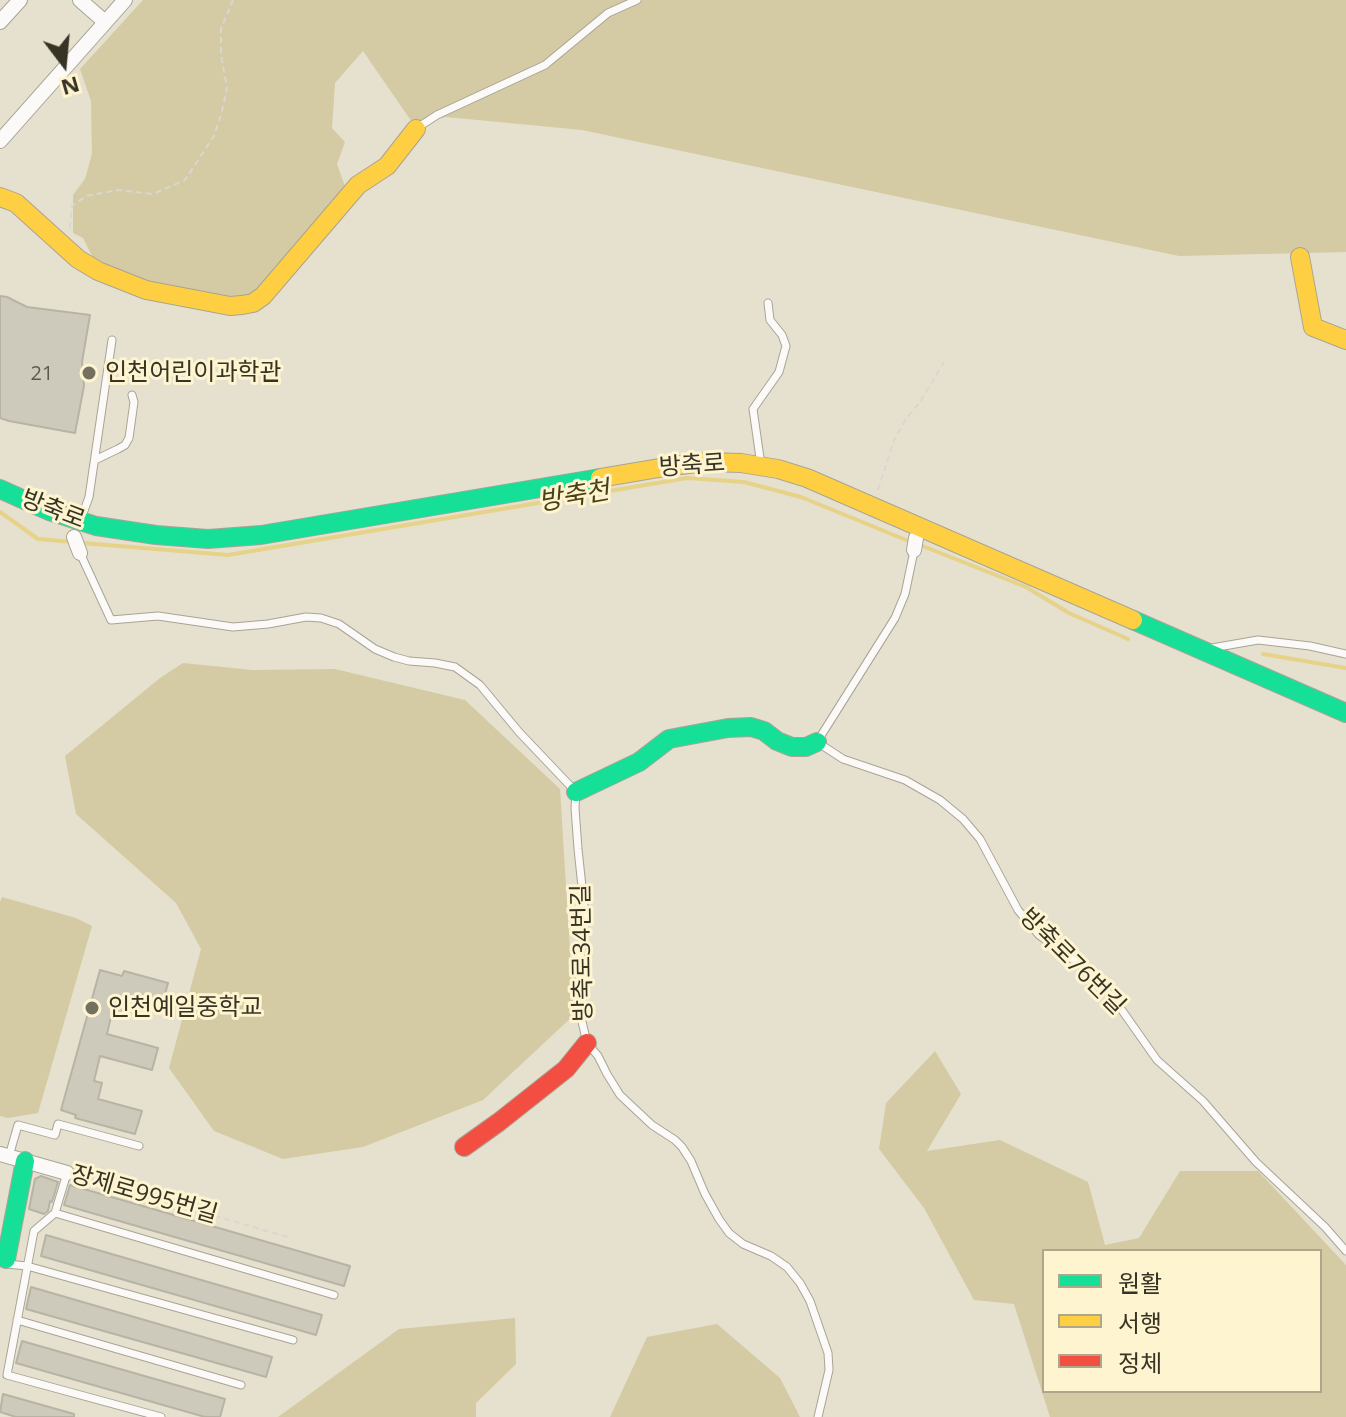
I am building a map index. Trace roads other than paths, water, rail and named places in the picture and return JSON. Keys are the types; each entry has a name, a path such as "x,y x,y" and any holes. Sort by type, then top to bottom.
{"street":[{"path":"0,22 20,0"},
{"path":"80,0 105,22"},
{"path":"0,141 125,0"},
{"path":"0,120 18,120"},
{"path":"0,197 23,209 98,271 146,290 230,306 253,303 263,296 358,185 387,166 416,129"},
{"path":"1300,257 1313,327 1346,340"},
{"name":"방축로","path":"0,489 49,511 77,529 96,526 208,539 261,535 671,466 708,462 741,463 807,478 872,506 915,538 1202,650 1346,713"},
{"path":"77,529 80,553"},
{"path":"576,792 639,762 669,739 751,727 792,747 806,747 817,742"},
{"path":"464,1147 566,1069 587,1043"},
{"path":"6,1259 11,1157"},
{"name":"장제로995번길","path":"11,1157 67,1173"}],"lane":[{"path":"416,129 437,115 545,65 608,13 637,0"},
{"path":"762,467 753,409 779,372 786,346 770,320 768,303"},
{"path":"77,529 89,497 112,340"},
{"path":"95,460 125,445 129,438 134,402 132,395"},
{"path":"817,742 895,618 905,594 915,538"},
{"path":"80,553 111,620 158,616 233,627 306,617 321,618 339,624 375,649 394,657 455,667 480,685 576,792"},
{"path":"1202,650 1258,640 1346,654"},
{"name":"방축로76번길","path":"817,742 843,759 905,780 940,800 963,819 980,839 1018,910 1039,935 1083,967 1114,999 1157,1060 1203,1101 1256,1162 1346,1251"},
{"name":"방축로34번길","path":"576,792 585,915 579,968 580,1013 587,1043 620,1095 652,1125 682,1147 729,1233 743,1244 787,1267 800,1283 810,1301 828,1353 829,1370 818,1417"},
{"path":"11,1157 18,1125 55,1135 58,1124 139,1146"},
{"path":"67,1173 55,1213 34,1231 7,1375 161,1417"},
{"path":"55,1213 334,1295"},
{"path":"6,1259 6,1263 27,1266 293,1340"},
{"path":"17,1320 241,1385"}],"waterway":[{"name":"방축천","path":"82,543 228,555 687,478 744,482 801,497 911,542"},
{"name":"방축천","path":"0,512 38,539 73,542"},
{"name":"방축천","path":"920,545 1026,587 1069,613 1128,639"},
{"name":"방축천","path":"1263,654 1346,668"}],"place":[{"name":"인천어린이과학관","path":"89,373"},
{"name":"인천예일중학교","path":"92,1008"}]}
